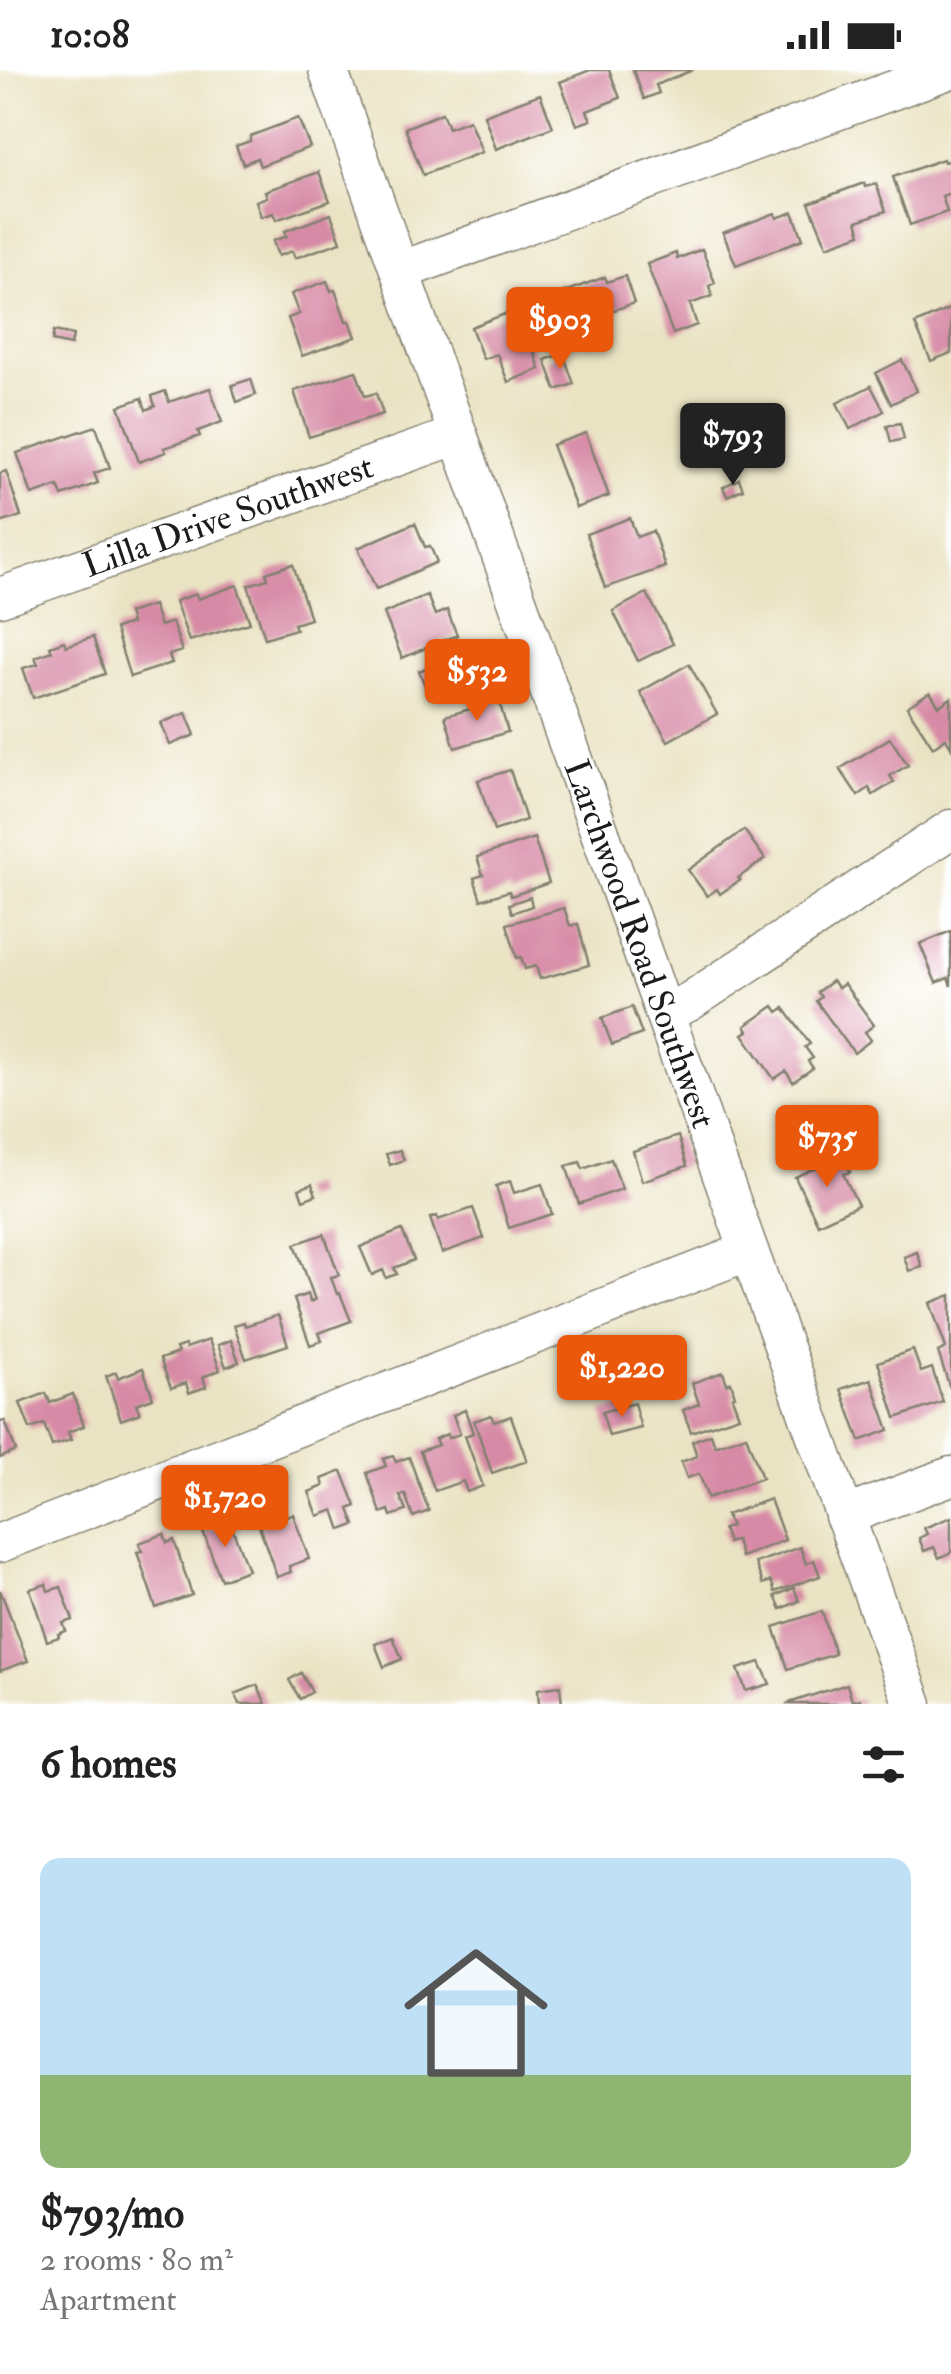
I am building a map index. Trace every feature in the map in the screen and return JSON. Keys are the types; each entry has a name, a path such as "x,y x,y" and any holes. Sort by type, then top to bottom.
{"street":[{"name":"Larchwood Road Southwest","path":"328,70 913,1704"},
{"path":"400,271 948,70"},
{"name":"Lilla Drive Southwest","path":"0,598 458,435"},
{"path":"664,1013 688,1002 951,829"},
{"path":"0,1542 749,1251"},
{"path":"844,1516 951,1476"}],"building":[{"path":"590,70 609,70 620,98 587,111 591,120 577,125 560,82"},
{"path":"633,70 693,70 656,85 659,93 644,99"},
{"path":"540,94 553,127 496,149 484,115"},
{"path":"442,113 448,128 469,120 482,152 423,175 405,128"},
{"path":"298,118 310,147 260,166 257,158 243,164 236,146 250,141 250,136"},
{"path":"943,159 951,160 951,193 942,196 947,212 910,225 893,177"},
{"path":"319,172 330,201 276,220 273,213 261,217 256,201 267,197 265,191"},
{"path":"864,183 865,187 876,184 886,211 857,221 861,234 827,246 809,203"},
{"path":"793,212 803,239 736,265 723,233 775,213 777,218"},
{"path":"331,214 341,242 295,258 292,251 278,256 273,241 287,236 285,231"},
{"path":"702,249 715,283 709,286 712,296 690,304 697,325 673,334 647,264 676,253 677,259"},
{"path":"625,276 634,303 570,326 558,294 605,277 607,282"},
{"path":"327,281 356,337 302,356 288,318 299,314 291,294"},
{"path":"526,306 529,314 541,309 551,335 531,343 540,369 508,382 497,354 483,359 471,327"},
{"path":"951,308 951,353 931,361 915,324"},
{"path":"54,331 73,335 71,345 52,341"},
{"path":"563,353 574,384 556,390 545,360"},
{"path":"902,360 917,391 891,404 876,373"},
{"path":"356,371 365,396 376,393 383,414 309,437 294,391"},
{"path":"251,379 256,395 237,402 232,385"},
{"path":"871,386 884,411 850,429 837,403"},
{"path":"210,388 222,422 198,431 200,436 164,448 166,452 139,462 119,406 142,398 146,410 155,406 152,396 165,391 169,402"},
{"path":"900,423 904,439 891,442 887,426"},
{"path":"96,426 110,468 94,473 98,483 62,496 58,486 32,495 17,453"},
{"path":"586,433 609,496 576,508 552,445"},
{"path":"6,471 21,516 0,523 0,473"},
{"path":"739,479 743,489 727,496 723,487"},
{"path":"630,518 637,537 653,531 665,567 605,588 586,534"},
{"path":"415,523 425,547 430,546 437,562 376,589 358,548"},
{"path":"293,564 310,619 294,624 296,629 265,638 248,585 268,579 266,573"},
{"path":"237,585 250,623 189,641 175,601 196,594 198,599"},
{"path":"647,593 673,644 638,661 613,611"},
{"path":"427,595 435,615 447,610 457,635 402,658 384,613"},
{"path":"153,605 160,626 172,622 182,651 169,655 172,663 130,677 115,629 131,624 128,613"},
{"path":"93,637 105,674 33,698 23,668 38,664 35,657 52,651 50,646 64,641 66,646"},
{"path":"471,650 484,682 450,696 447,690 430,698 419,671"},
{"path":"689,664 717,714 668,741 640,692"},
{"path":"930,692 939,706 951,698 951,747 946,738 933,747 907,707"},
{"path":"499,701 508,732 455,748 445,716"},
{"path":"186,713 195,735 170,745 161,723"},
{"path":"890,738 908,765 890,776 894,782 873,795 869,788 858,796 840,769"},
{"path":"510,770 526,820 494,831 478,780"},
{"path":"744,830 765,859 720,894 717,889 707,896 688,870"},
{"path":"534,838 549,883 511,896 509,891 481,900 474,878 483,875 477,857"},
{"path":"530,897 532,906 512,913 509,904"},
{"path":"564,908 570,926 578,924 589,965 540,979 536,966 525,969 521,957 517,958 507,924"},
{"path":"951,931 951,986 948,978 936,983 920,944"},
{"path":"832,981 838,988 844,984 874,1025 865,1032 871,1040 854,1053 816,1001 821,997 817,992"},
{"path":"774,1006 778,1012 784,1008 810,1044 805,1047 813,1058 808,1061 813,1068 793,1082 786,1071 774,1079 743,1034 748,1031 745,1026"},
{"path":"632,1007 642,1034 612,1045 602,1018"},
{"path":"678,1136 687,1166 642,1181 633,1151"},
{"path":"400,1150 404,1160 390,1165 386,1154"},
{"path":"842,1155 850,1172 843,1174 858,1205 818,1224 795,1177"},
{"path":"611,1159 622,1189 579,1204 566,1166 580,1162 583,1169"},
{"path":"510,1181 514,1193 542,1184 552,1214 509,1228 496,1186"},
{"path":"312,1184 316,1195 303,1200 299,1189"},
{"path":"473,1208 484,1238 442,1253 430,1218 437,1216 438,1220"},
{"path":"402,1230 414,1260 394,1268 397,1274 386,1278 383,1270 372,1275 360,1247"},
{"path":"324,1234 339,1275 331,1277 351,1321 319,1333 322,1341 310,1345 294,1299 308,1294 310,1302 315,1300 295,1244"},
{"path":"917,1252 922,1267 909,1271 904,1257"},
{"path":"951,1295 950,1388 938,1352 946,1348 930,1303"},
{"path":"278,1315 288,1345 246,1359 234,1325 244,1322 245,1326"},
{"path":"209,1340 220,1370 203,1377 206,1387 189,1393 186,1383 171,1388 160,1359 178,1353 176,1348"},
{"path":"231,1340 239,1362 226,1367 218,1345"},
{"path":"913,1350 921,1372 932,1368 943,1402 896,1418 878,1362"},
{"path":"143,1368 153,1398 136,1404 140,1413 121,1420 106,1376 116,1372 118,1378"},
{"path":"723,1372 727,1384 731,1382 739,1416 691,1432 683,1410 699,1404 692,1383"},
{"path":"871,1379 889,1430 860,1441 841,1389"},
{"path":"46,1393 50,1403 73,1394 84,1426 68,1432 71,1440 52,1446 44,1424 30,1429 20,1403"},
{"path":"634,1403 641,1428 609,1436 602,1412"},
{"path":"465,1410 473,1433 465,1436 483,1486 467,1492 463,1481 435,1491 420,1451 438,1445 435,1439 460,1434 453,1415"},
{"path":"491,1415 494,1422 511,1416 527,1461 492,1473 474,1421"},
{"path":"5,1421 16,1451 0,1458 0,1422"},
{"path":"711,1434 715,1446 746,1435 762,1478 708,1498 699,1474 687,1478 681,1462 697,1456 692,1441"},
{"path":"393,1456 396,1462 409,1457 429,1511 413,1517 405,1494 400,1496 406,1511 391,1516 389,1510 381,1513 367,1473 386,1466 383,1459"},
{"path":"342,1471 356,1506 349,1509 355,1525 341,1530 334,1510 318,1516 309,1492 324,1486 322,1479"},
{"path":"770,1499 785,1540 741,1557 736,1540 728,1543 723,1529 731,1526 726,1515"},
{"path":"275,1511 277,1519 293,1514 309,1559 289,1566 291,1572 277,1577 259,1526 269,1522 266,1514"},
{"path":"951,1517 951,1553 939,1558 934,1547 924,1551 919,1538 927,1534 924,1528"},
{"path":"222,1518 224,1524 230,1522 248,1570 221,1580 203,1532 213,1528 211,1522"},
{"path":"164,1534 167,1543 174,1540 192,1595 156,1608 137,1552 142,1551 139,1543"},
{"path":"800,1547 806,1564 814,1560 820,1576 775,1592 771,1581 763,1584 755,1563"},
{"path":"46,1584 48,1591 61,1587 73,1620 63,1623 66,1631 59,1637 47,1641 30,1589"},
{"path":"794,1588 799,1601 781,1609 775,1596"},
{"path":"0,1590 28,1661 0,1671"},
{"path":"822,1611 835,1654 788,1669 774,1627"},
{"path":"393,1637 402,1659 384,1667 375,1644"},
{"path":"760,1662 770,1684 746,1691 738,1669"},
{"path":"301,1673 312,1692 300,1699 289,1680"},
{"path":"847,1684 852,1701 860,1699 862,1704 786,1704"},
{"path":"257,1685 266,1704 240,1704 235,1694"},
{"path":"560,1686 562,1704 539,1704 538,1689"}]}
